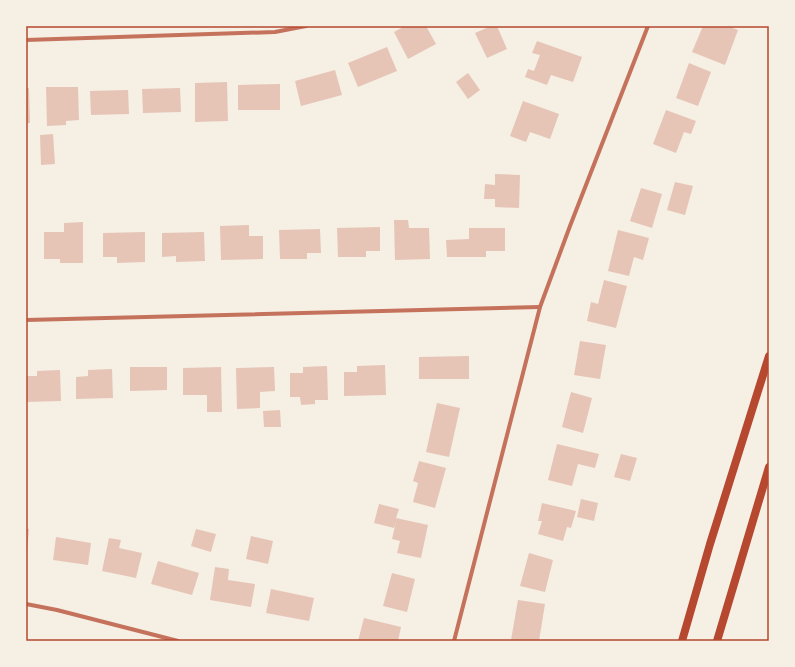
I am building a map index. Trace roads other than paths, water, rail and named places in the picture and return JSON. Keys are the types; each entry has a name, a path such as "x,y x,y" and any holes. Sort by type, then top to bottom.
{"main road":[{"path":"682,641 710,544 769,356"},
{"path":"718,641 769,467"}],"street":[{"path":"26,40 275,32 306,26"},
{"path":"454,641 540,307 648,26"},
{"path":"26,320 540,307"},
{"path":"26,604 57,610 178,641"}]}
